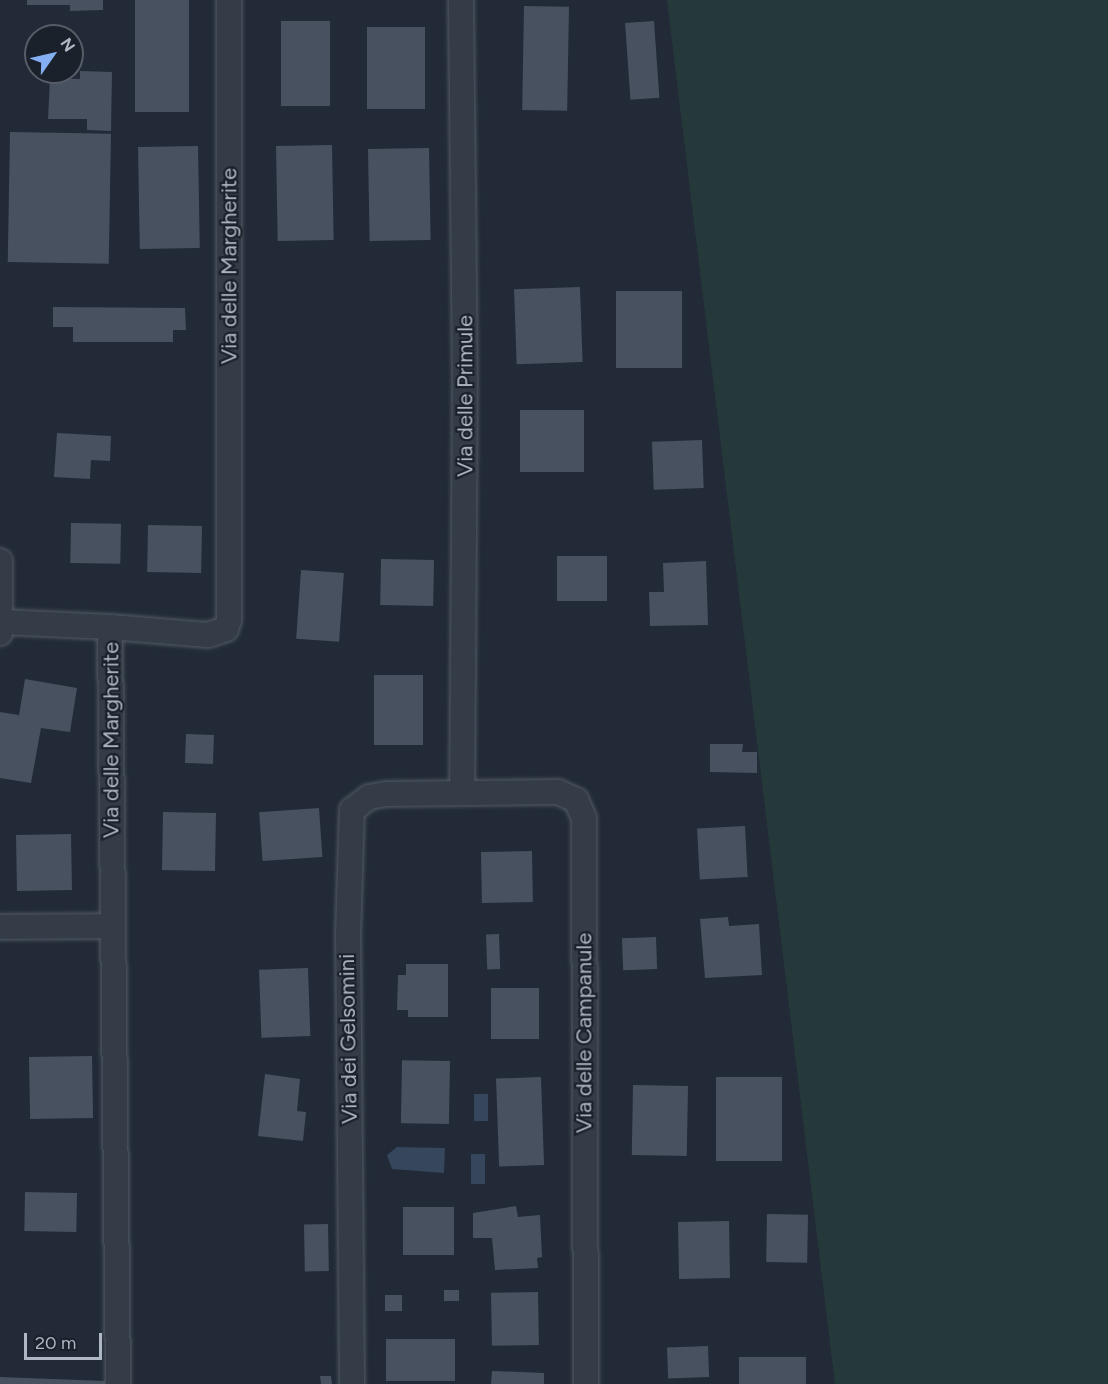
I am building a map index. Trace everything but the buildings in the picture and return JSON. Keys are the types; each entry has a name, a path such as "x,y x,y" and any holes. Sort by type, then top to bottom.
{"street":[{"name":"Via delle Margherite","path":"118,1384 110,627 208,635 226,628 229,620 229,0"},
{"name":"Via delle Primule","path":"461,0 465,381 462,792"},
{"path":"0,561 1,628 110,627"},
{"name":"Via dei Gelsomini","path":"352,1384 348,936 350,816 361,801 377,795 462,792"},
{"name":"Via delle Campanule","path":"462,792 563,793 576,800 583,813 586,1384"},
{"path":"0,927 112,926"}],"shaded area":[{"path":"667,0 1108,0 1108,1384 835,1384"}],"water":[{"path":"474,1094 488,1094 488,1121 474,1121"},
{"path":"397,1147 445,1148 444,1173 392,1169 387,1155"},
{"path":"471,1154 485,1154 485,1184 471,1184"}]}
